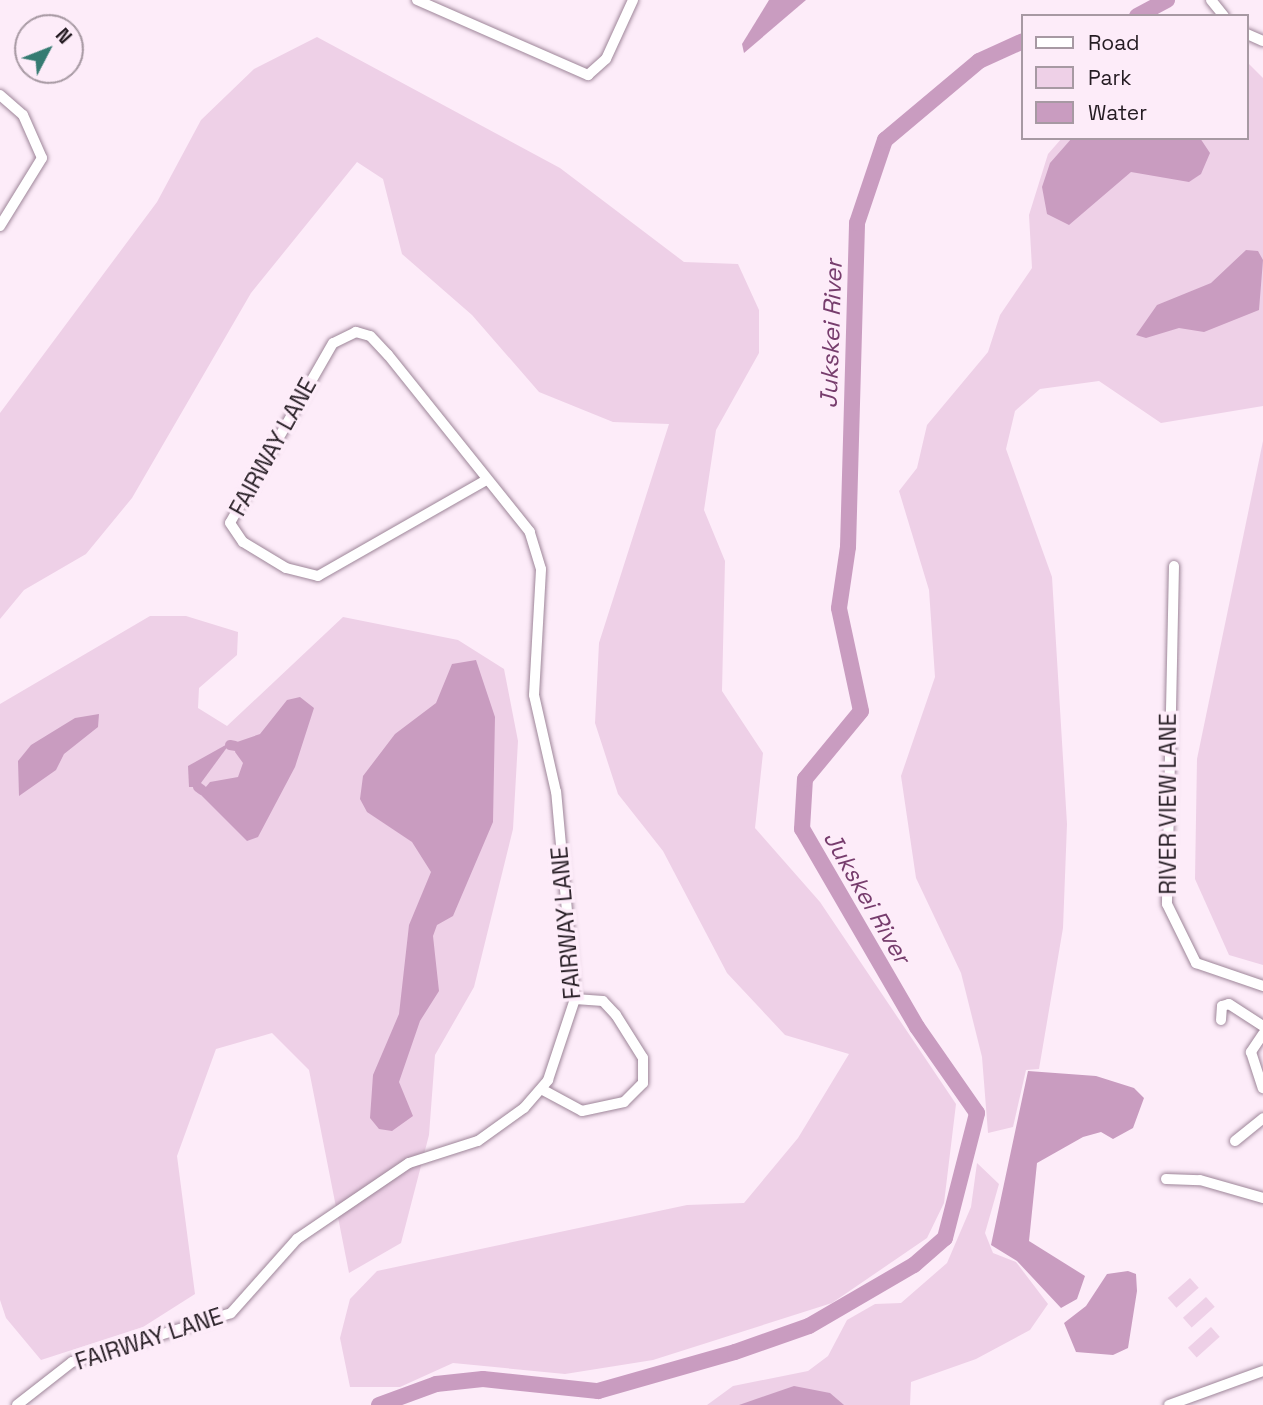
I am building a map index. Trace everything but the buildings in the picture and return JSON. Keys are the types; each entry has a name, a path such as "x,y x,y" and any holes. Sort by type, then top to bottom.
{"street":[{"path":"417,0 588,75 604,64 633,0"},
{"path":"1211,0 1222,14"},
{"path":"0,95 23,115 43,158 0,226"},
{"name":"FAIRWAY LANE","path":"17,1405 72,1362 231,1313 298,1239 409,1163 471,1146 543,1090 567,1036 575,999 556,792 534,695 539,557 530,532 375,341 349,333 328,351 230,523 243,542 286,568 318,576 486,480"},
{"name":"RIVER VIEW LANE","path":"1174,566 1167,904 1196,963 1263,986"},
{"path":"543,1090 572,1109 591,1110 630,1098 646,1077 636,1045 610,1008 599,1000 575,999"},
{"path":"1221,1020 1222,1006 1229,1004 1263,1026"},
{"path":"1263,1034 1251,1058 1263,1088"},
{"path":"1235,1141 1263,1118"},
{"path":"1166,1179 1200,1180 1263,1198"},
{"path":"1170,1405 1263,1371"}],"green space":[{"path":"317,37 560,168 684,262 738,264 759,310 759,353 716,430 704,510 725,561 722,691 763,753 755,828 820,902 956,1104 944,1203 927,1238 832,1303 653,1360 565,1374 453,1363 400,1387 350,1387 340,1338 350,1299 377,1271 687,1205 744,1203 798,1138 849,1054 785,1035 727,973 663,851 618,794 595,723 599,643 669,424 613,422 539,392 472,315 402,254 383,179 357,162 251,293 132,498 86,554 24,590 0,619 0,413 157,202 201,120 254,69"},
{"path":"1249,64 1263,78 1263,406 1161,423 1099,381 1040,389 1015,411 1006,449 1052,577 1067,824 1063,928 1039,1069 1026,1070 1013,1127 988,1133 982,1057 961,973 916,878 901,776 935,677 929,590 899,491 917,468 927,425 988,352 1000,315 1032,268 1029,215 1048,154 1060,140 1249,140"},
{"path":"1263,441 1263,965 1229,955 1195,879 1197,759"},
{"path":"150,616 186,616 238,632 237,655 199,688 198,708 227,726 343,617 458,640 504,669 518,741 513,829 474,987 435,1055 429,1135 401,1243 349,1273 309,1070 272,1033 216,1049 177,1156 195,1294 143,1327 41,1360 6,1318 0,1300 0,704"},
{"path":"977,1163 999,1184 985,1233 993,1253 1016,1262 1048,1304 1030,1330 976,1359 911,1382 910,1405 707,1405 733,1386 808,1371 828,1356 847,1320 875,1304 901,1303 947,1263 971,1207"},
{"path":"1190,1278 1199,1288 1176,1308 1168,1298"},
{"path":"1206,1297 1215,1307 1192,1327 1183,1318"},
{"path":"1211,1327 1220,1337 1197,1357 1188,1348"}],"water":[{"path":"769,0 806,0 744,53 742,44"},
{"path":"1070,140 1201,140 1210,153 1201,174 1189,182 1131,172 1069,225 1047,214 1042,187 1050,163"},
{"path":"1246,250 1258,251 1263,260 1259,310 1204,332 1179,328 1146,338 1136,335 1157,305 1211,283"},
{"path":"476,660 495,717 493,822 453,916 437,925 433,936 439,991 420,1021 399,1082 413,1116 392,1131 379,1129 370,1118 373,1075 399,1014 409,925 431,872 412,842 367,812 360,799 363,776 395,734 436,703 452,664"},
{"path":"300,697 314,708 295,767 258,837 247,841 200,794 210,782 238,777 243,763 235,752 237,742 260,734 287,700"},
{"path":"99,714 98,727 64,754 56,770 19,796 18,761 31,745 75,718"},
{"path":"231,742 198,787 189,787 188,766"},
{"path":"1028,1071 1096,1076 1134,1088 1144,1098 1133,1128 1113,1139 1101,1132 1083,1137 1037,1163 1029,1241 1085,1276 1077,1299 1061,1308 1017,1261 991,1245"},
{"path":"1128,1271 1136,1274 1137,1291 1128,1348 1113,1355 1076,1352 1064,1323 1086,1306 1107,1274"},
{"path":"794,1386 830,1393 844,1405 739,1405"}],"waterway":[{"name":"Jukskei River","path":"1141,14 1167,0"},
{"name":"Jukskei River","path":"379,1405 436,1384 483,1379 598,1391 735,1352 809,1326 914,1265 945,1238 977,1113 917,1027 802,829 805,779 861,711 839,608 848,547 857,223 885,140 979,61 1021,42"},
{"path":"230,745 235,746"},
{"path":"198,787 202,790"}]}
